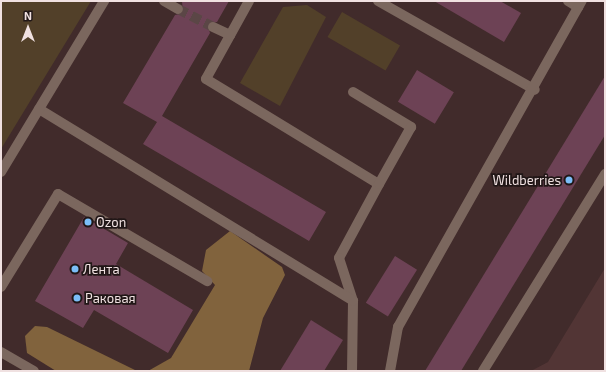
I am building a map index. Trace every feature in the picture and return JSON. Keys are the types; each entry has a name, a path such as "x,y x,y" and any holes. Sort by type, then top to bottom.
{"street":[{"path":"1,172 104,1"},
{"path":"164,1 178,9"},
{"path":"249,1 206,79 379,184"},
{"path":"378,1 535,90"},
{"path":"390,371 398,327 535,90 580,4 568,1"},
{"path":"213,27 230,36"},
{"path":"352,371 353,301 339,258 411,127 353,92"},
{"path":"39,110 353,301"},
{"path":"483,371 605,174"},
{"path":"1,287 58,194 208,281"},
{"path":"1,352 34,371"}],"shaded area":[{"path":"1,1 91,1 1,149"},
{"path":"307,5 326,17 280,106 240,83 283,7"},
{"path":"342,12 400,46 386,71 328,37"},
{"path":"230,231 282,267 285,275 263,318 249,371 148,371 171,358 215,285 202,271 206,250"},
{"path":"605,268 605,371 531,371 548,362"},
{"path":"35,326 47,327 137,371 56,371 27,353 25,336"}],"building":[{"path":"182,1 229,1 217,22 207,24 210,33 162,116 326,212 309,241 143,144 157,122 123,103 175,15 183,13"},
{"path":"434,1 500,1 521,13 504,42"},
{"path":"417,70 454,92 435,124 398,102"},
{"path":"605,76 605,135 461,371 425,371"},
{"path":"84,217 128,243 116,264 193,310 168,353 94,310 83,328 35,301"},
{"path":"395,256 417,270 388,316 366,303"},
{"path":"311,320 343,340 324,371 280,371"}],"tunnel":[{"path":"178,9 213,27"}],"place":[{"name":"Wildberries","path":"569,180"},
{"name":"Ozon","path":"88,222"},
{"name":"Лента","path":"75,269"},
{"name":"Раковая","path":"77,298"}]}
